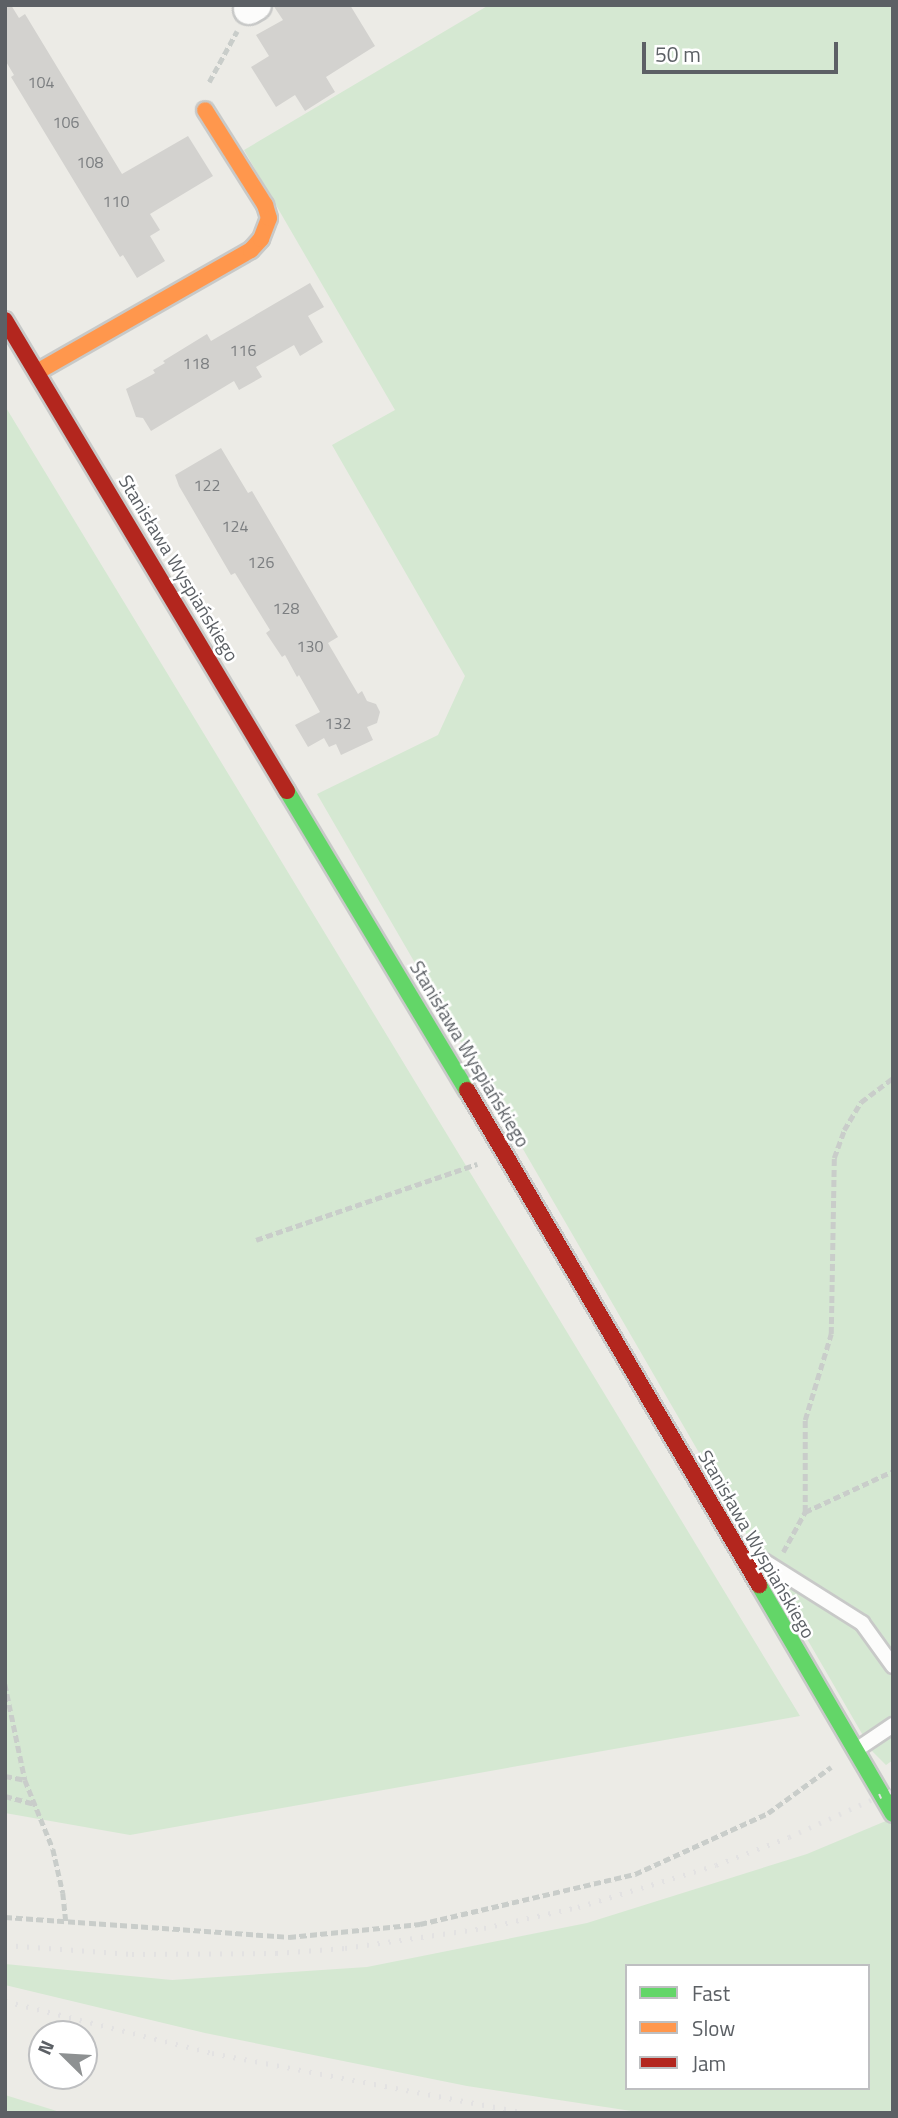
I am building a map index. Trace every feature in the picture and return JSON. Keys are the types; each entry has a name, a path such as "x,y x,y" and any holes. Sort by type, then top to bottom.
{"street":[{"path":"37,372 251,250 261,239 269,218 265,205 205,110"},
{"name":"Stanisława Wyspiańskiego","path":"5,320 505,1154 893,1814"}],"lane":[{"path":"730,1539 862,1623 893,1666"},
{"path":"855,1751 893,1725"}],"path":[{"path":"205,110 208,84 252,7"},
{"path":"774,1569 805,1512 805,1420 831,1334 834,1157 844,1130 862,1102 893,1079"},
{"path":"256,1240 505,1154"},
{"path":"805,1512 893,1471"},
{"path":"5,1684 25,1780 53,1849 63,1893 66,1923"},
{"path":"5,1917 289,1937 420,1924 635,1874 768,1813 855,1751"},
{"path":"5,1776 25,1780"},
{"path":"5,1796 35,1804"}],"green space":[{"path":"489,5 893,5 893,1760 886,1765 872,1751 317,794 438,735 465,676 332,445 395,410 244,150"},
{"path":"5,406 800,1716 130,1835 5,1813"},
{"path":"893,1818 893,2113 638,2112 467,2086 205,2033 5,1985 5,1964 172,1980 367,1967 587,1923 807,1854"},
{"path":"5,2095 60,2112 5,2113"}],"building":[{"path":"5,5 11,5 19,18 25,14 122,174 188,136 213,176 150,214 160,230 150,236 165,261 137,278 123,255 120,257 11,77 14,75 5,60"},
{"path":"273,5 350,5 375,46 326,77 335,92 305,111 295,95 276,107 251,67 269,56 256,35 283,20"},
{"path":"310,283 324,307 308,316 323,342 300,356 294,345 256,367 262,377 239,390 234,381 151,431 143,418 136,417 126,389 155,373 153,370 165,363 163,361 207,334 211,341"},
{"path":"221,448 248,493 252,491 338,637 328,643 358,694 362,691 367,701 376,704 380,712 377,723 367,727 373,740 341,755 336,744 329,747 324,738 308,747 295,725 320,712 299,675 297,677 285,655 282,657 266,633 270,630 235,573 231,575 179,486 175,475"}],"railway":[{"path":"5,1945 132,1954 276,1953 345,1948 484,1928 578,1907 716,1865 789,1837 893,1790"},
{"path":"5,2001 212,2053 526,2113"}],"traffic: fast":[{"path":"287,791 467,1090"},
{"path":"759,1585 893,1814"}],"traffic: slow":[{"path":"37,372 251,250 261,239 269,218 265,205 205,110"}],"traffic: jam":[{"path":"5,320 287,791"},
{"path":"467,1090 759,1585"}]}
